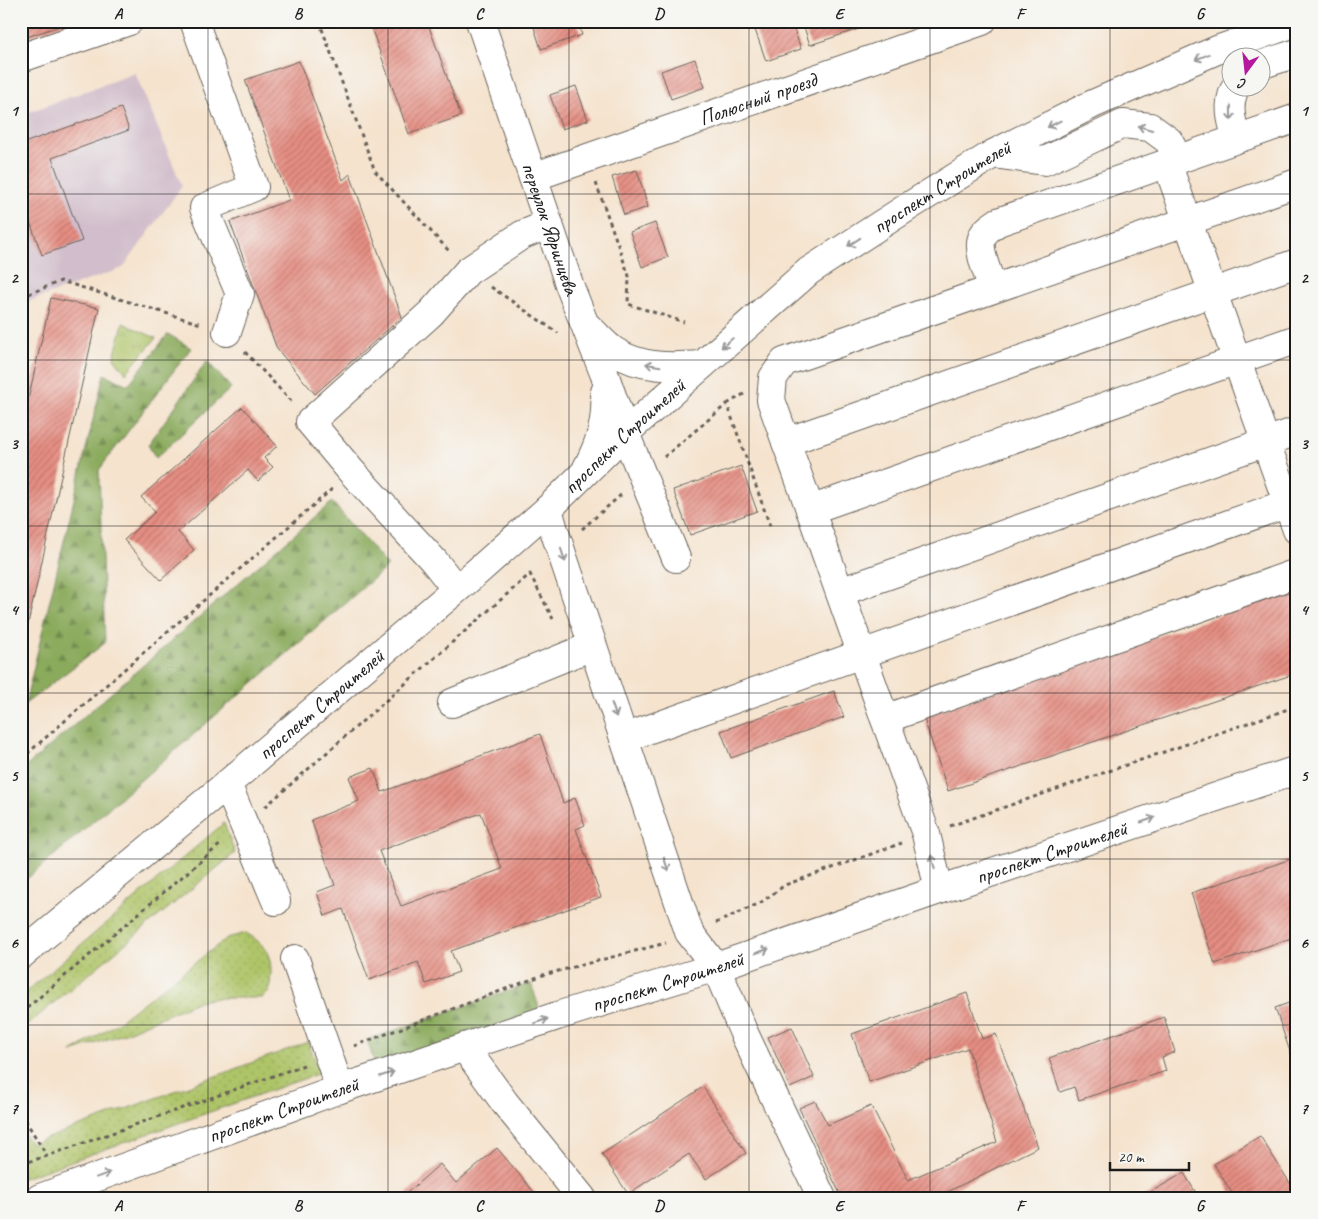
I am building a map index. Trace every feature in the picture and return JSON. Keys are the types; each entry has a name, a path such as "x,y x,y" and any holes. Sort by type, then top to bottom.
{"main road":[{"path":"21,58 129,21"},
{"path":"194,21 254,187 204,208 240,294 227,332"},
{"name":"переулок Ядринцева","path":"480,21 584,323 625,434 676,558"},
{"name":"Полюсный проезд","path":"533,178 982,21"},
{"name":"проспект Строителей","path":"21,955 228,784 456,589 548,509 625,434 809,271 993,154 1093,104 1217,50 1297,22"},
{"path":"1270,61 1297,52"},
{"path":"1232,98 1230,118 1237,138"},
{"path":"993,288 981,251 982,238 987,230 998,222 1036,207 1173,162 1297,118"},
{"path":"993,154 1045,161 1123,124 1150,127 1169,141 1188,221 1266,442 1292,502 1297,530"},
{"path":"939,890 926,834 771,400 773,378 784,362 1297,183"},
{"path":"456,589 434,561 310,422 431,313 468,271 522,235 549,224"},
{"path":"786,442 1297,263"},
{"path":"584,323 615,351 642,363 668,368 702,365"},
{"path":"810,510 1297,340"},
{"path":"584,474 599,446 605,420 604,373"},
{"path":"840,592 1297,431"},
{"path":"624,738 1292,502"},
{"path":"548,509 592,646 689,932 716,968 743,1031 822,1198"},
{"path":"885,719 1297,573"},
{"path":"452,703 592,646"},
{"name":"проспект Строителей","path":"40,1198 340,1089 556,1016 716,968 939,890 1297,770"},
{"path":"228,784 276,901"},
{"path":"296,959 340,1089"},
{"path":"464,1048 505,1103 582,1198"}],"path":[{"path":"319,21 375,171 468,271 558,334"},
{"path":"588,158 629,276 628,304 684,322"},
{"path":"21,297 61,281 227,332 310,422"},
{"path":"580,530 727,404 770,526"},
{"path":"21,760 352,471"},
{"path":"21,1013 244,825 530,574"},
{"path":"21,1164 329,1056 543,975 668,942 760,903 785,885 926,834 1297,706"},
{"path":"21,1113 47,1156"}],"shaded area":[{"path":"135,73 182,186 123,268 21,304 21,115"}],"green space":[{"path":"123,323 156,338 126,373 114,358"},
{"path":"168,334 191,348 99,470 105,643 25,704 104,374 128,385"},
{"path":"207,361 231,388 156,458 148,445"},
{"path":"332,502 388,566 21,884 21,771"},
{"path":"224,823 235,853 21,1030 21,996"},
{"path":"246,933 262,945 271,965 269,992 262,998 218,998 199,1001 123,1034 71,1052 113,1026 227,938"},
{"path":"531,983 540,1010 376,1067 367,1040"},
{"path":"308,1042 320,1073 21,1179 21,1129 31,1144"}],"building":[{"path":"21,21 71,21 71,22 21,39"},
{"path":"399,21 427,21 461,116 409,134 372,30"},
{"path":"532,21 577,21 582,35 541,49"},
{"path":"752,21 791,21 801,49 766,61"},
{"path":"802,21 876,21 877,23 810,45"},
{"path":"695,59 705,87 671,99 661,71"},
{"path":"299,61 343,180 350,174 402,317 315,394 277,349 230,222 289,200 245,80"},
{"path":"576,86 588,120 562,129 550,95"},
{"path":"121,108 129,130 52,158 82,241 42,255 21,197 21,144"},
{"path":"637,170 648,207 624,215 612,177"},
{"path":"655,223 668,257 642,267 630,232"},
{"path":"51,298 99,308 22,650 21,431"},
{"path":"242,407 277,446 264,458 273,467 258,481 248,470 178,532 194,550 161,580 124,540 155,512 141,497"},
{"path":"741,466 757,511 690,535 673,490"},
{"path":"1297,589 1297,673 948,791 923,716"},
{"path":"834,691 844,717 731,758 721,731"},
{"path":"540,734 563,803 575,798 585,825 576,829 601,897 451,951 459,972 426,984 418,962 369,980 343,909 325,916 317,892 335,885 311,820 359,801 349,777 373,768 382,792","holes":["481,813 502,869 401,906 379,851"]},
{"path":"1297,857 1297,936 1215,964 1191,893"},
{"path":"967,993 982,1039 996,1034 1038,1147 935,1198 842,1198 799,1108 815,1101 828,1125 871,1106 908,1180 997,1142 968,1048 869,1082 852,1034"},
{"path":"1297,1000 1297,1066 1295,1066 1275,1008"},
{"path":"1164,1017 1175,1052 1162,1057 1166,1071 1079,1100 1074,1087 1060,1092 1049,1058"},
{"path":"792,1027 814,1077 790,1088 768,1037"},
{"path":"703,1087 746,1153 706,1179 689,1154 628,1194 602,1154"},
{"path":"1260,1136 1297,1194 1297,1198 1235,1198 1214,1164"},
{"path":"497,1148 539,1198 401,1198 440,1164 456,1183"},
{"path":"1184,1173 1199,1198 1140,1198"}]}
